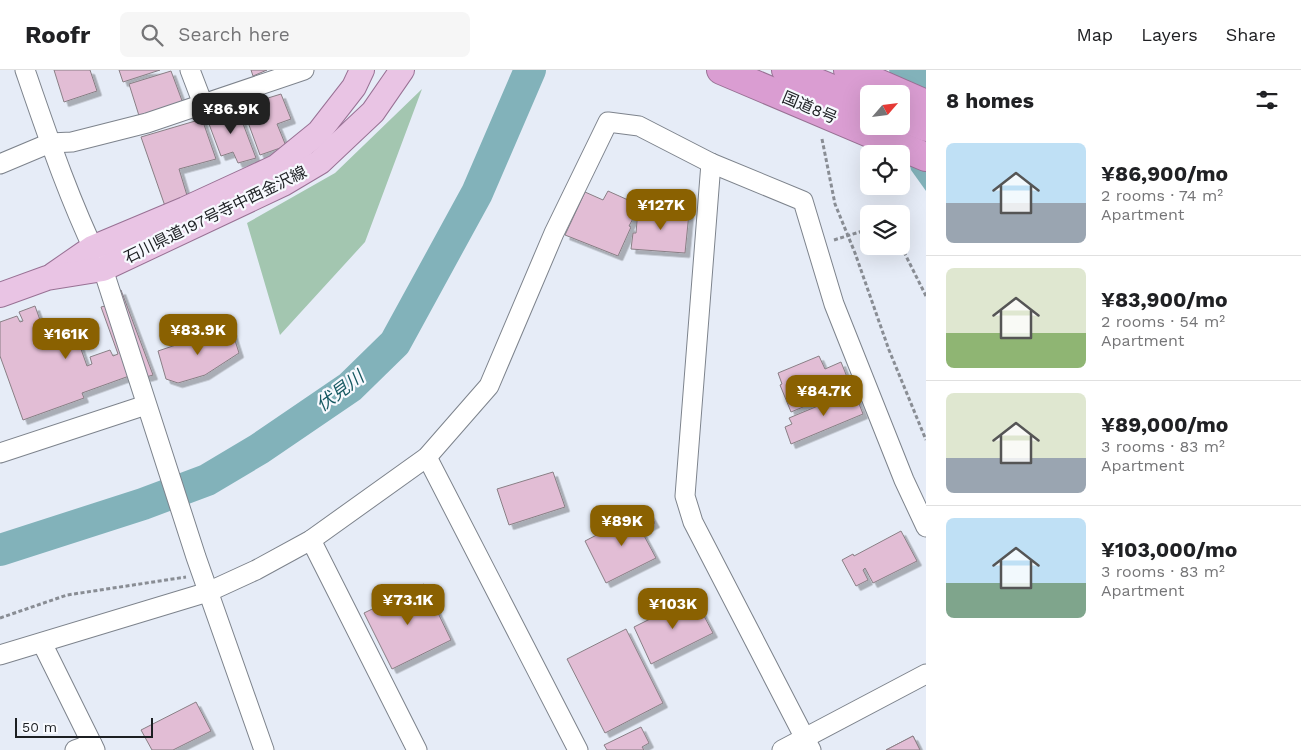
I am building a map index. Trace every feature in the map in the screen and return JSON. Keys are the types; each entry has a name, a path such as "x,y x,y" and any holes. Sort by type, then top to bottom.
{"highway":[{"name":"国道8号","path":"721,70 926,157"},
{"path":"786,70 860,100"},
{"path":"848,70 926,104"},
{"path":"910,121 926,127"}],"main road":[{"name":"石川県道197号寺中西金沢線","path":"47,278 92,248 185,209 276,167 318,132 354,87 362,70"},
{"name":"石川県道197号寺中西金沢線","path":"0,295 47,278 103,269 283,184 320,162 373,112 402,70"}],"street":[{"path":"25,70 50,143 92,248 103,269 196,557 264,750"},
{"path":"190,70 203,104"},
{"path":"0,164 50,143 72,142 147,123 304,70"},
{"path":"0,655 208,592 256,570 311,540 427,456 490,386 554,233 608,122 639,126 711,163 804,201 834,304 904,480 926,527"},
{"path":"711,163 685,496 693,522 808,744"},
{"path":"0,453 149,413"},
{"path":"427,456 578,750"},
{"path":"311,540 417,750"},
{"path":"42,643 94,747 74,750"},
{"path":"782,750 808,744 926,674"}],"path":[{"path":"822,139 835,204 889,350 926,440"},
{"path":"826,243 860,231"},
{"path":"905,255 926,296"},
{"path":"0,618 67,594 191,576 174,583"}],"green space":[{"path":"422,89 365,242 280,335 247,223 335,173"}],"water":[{"path":"889,70 926,70 926,191 911,170 910,145 906,145 903,135 910,135 910,85 892,85"}],"building":[{"path":"54,70 90,70 97,91 64,102"},
{"path":"119,70 160,70 123,82"},
{"path":"251,70 267,70 253,76"},
{"path":"171,71 184,106 141,122 129,84"},
{"path":"281,94 291,119 277,124 286,146 260,155 242,106"},
{"path":"237,108 256,158 238,163 233,152 221,156 206,116"},
{"path":"202,119 216,159 179,169 189,202 166,209 141,137"},
{"path":"608,191 637,204 633,212 636,213 629,226 631,227 618,256 565,235 585,192 603,200"},
{"path":"638,209 689,213 685,253 631,249 633,233 636,233"},
{"path":"121,290 153,375 146,377 143,371 82,393 84,398 23,420 0,356 0,322 17,316 20,322 23,321 19,312 35,306 50,348 77,338 87,366 92,364 90,357 110,350 113,356 118,354 101,307 105,306 102,297"},
{"path":"226,328 232,331 239,353 205,375 178,383 166,379 158,351"},
{"path":"819,356 825,369 841,362 851,387 791,412 780,385 782,384 778,373"},
{"path":"854,391 863,414 791,444 785,427 792,424 789,418"},
{"path":"553,472 565,507 509,525 497,489"},
{"path":"647,509 655,523 641,530 656,558 606,583 585,541"},
{"path":"901,531 917,561 873,583 865,568 863,570 868,580 856,586 842,560 853,554 854,556"},
{"path":"424,584 451,640 392,669 364,613"},
{"path":"694,597 713,633 651,664 634,627"},
{"path":"626,629 663,703 605,733 567,659"},
{"path":"196,702 211,731 173,750 152,750 141,730"},
{"path":"641,727 649,743 642,747 644,750 607,750 604,745"},
{"path":"913,736 920,750 886,750"},
{"path":"913,736 920,750 886,750"}],"waterway":[{"name":"伏見川","path":"0,550 143,504 207,480 259,449 350,387 395,343 477,193 530,70"}]}
